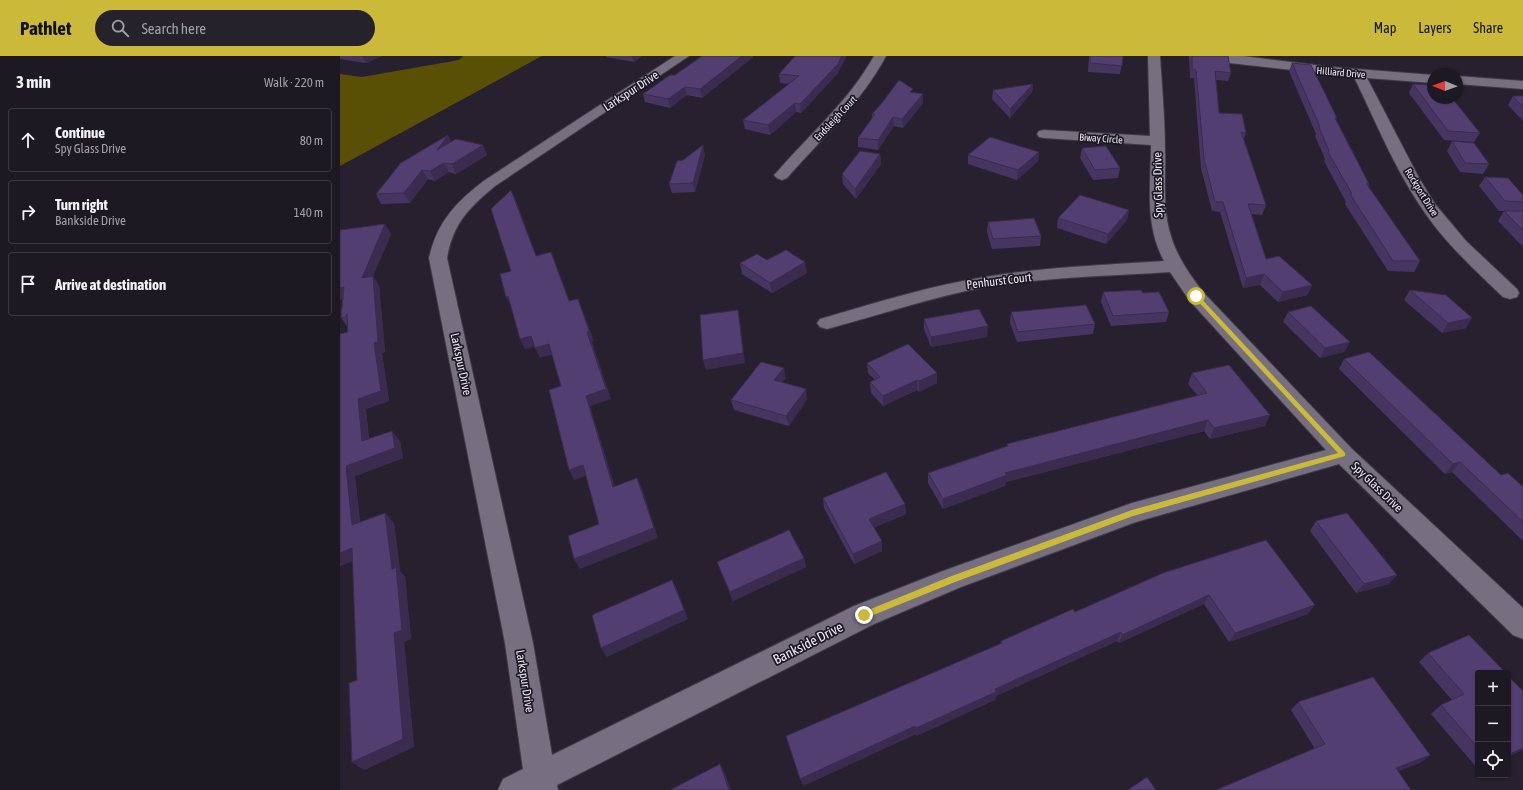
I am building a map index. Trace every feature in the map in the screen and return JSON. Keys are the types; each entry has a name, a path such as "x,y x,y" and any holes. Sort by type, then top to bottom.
{"street":[{"name":"Larkspur Drive","path":"541,784 519,643 438,258 440,244 445,231 453,218 463,206 485,186 683,56"},
{"name":"Endsleigh Court","path":"782,175 796,158 846,108 868,80 880,56"},
{"name":"Spy Glass Drive","path":"1154,56 1158,141 1158,217 1162,237 1176,266 1196,296 1343,454 1523,626"},
{"name":"Hilliard Drive","path":"1202,56 1247,60 1316,70 1427,79"},
{"name":"Rockport Drive","path":"1359,74 1411,178 1428,206 1460,245 1510,293"},
{"path":"1463,80 1523,85"},
{"name":"Biway Circle","path":"1044,134 1158,141"},
{"name":"Penhurst Court","path":"827,323 931,293 968,285 1026,277 1176,266"},
{"name":"Bankside Drive","path":"514,790 541,784 864,615 937,585 1132,513 1343,454"}],"shaded area":[{"path":"463,56 542,56 340,166 340,74 362,77 459,60"}],"building":[{"path":"702,56 742,56 700,89 685,87 668,99 643,94 670,75 675,75"},
{"path":"795,56 842,56 838,64 800,104 795,103 768,125 743,120 799,76 779,74"},
{"path":"1090,56 1123,56 1122,66 1090,63"},
{"path":"1192,56 1228,56 1231,73 1215,71 1219,113 1242,114 1246,133 1241,132 1266,205 1248,204 1266,259 1279,256 1312,285 1283,292 1264,274 1246,278 1223,202 1215,202 1204,159 1196,70 1192,69"},
{"path":"1292,63 1311,65 1337,118 1335,118 1369,184 1366,183 1420,261 1393,261 1350,194 1352,194 1328,152 1329,151 1320,127"},
{"path":"899,80 913,89 910,92 923,94 902,119 893,117 878,140 858,138 875,114 872,114"},
{"path":"1033,84 1010,109 993,90"},
{"path":"1413,84 1427,85 1427,103"},
{"path":"1513,96 1523,96 1523,107"},
{"path":"1428,104 1457,104 1480,133 1448,131"},
{"path":"448,135 437,150 456,139 483,145 452,164 444,163 430,171 422,170 404,193 376,194 399,164"},
{"path":"990,137 1039,152 1018,170 968,155"},
{"path":"1452,141 1474,143 1489,164 1465,163"},
{"path":"703,145 693,183 669,184 677,161 683,160"},
{"path":"1106,146 1120,168 1095,170 1082,148"},
{"path":"860,151 880,154 855,189 842,174"},
{"path":"1485,177 1508,178 1523,195 1523,202 1505,201"},
{"path":"511,190 536,256 551,252 569,301 578,299 589,331 587,332 606,389 586,396 613,487 637,478 654,528 574,559 568,536 599,524 583,465 569,470 549,390 561,386 549,344 535,348 531,336 520,339 508,296 506,297 500,274 511,271 491,209"},
{"path":"1080,195 1129,210 1108,234 1058,218"},
{"path":"1504,211 1523,211 1523,230"},
{"path":"1034,218 1041,236 993,239 988,222"},
{"path":"385,224 362,278 373,276 378,342 374,343 381,391 358,399 362,441 392,431 395,448 346,466 352,525 385,513 392,569 396,567 402,630 394,633 403,739 352,762 349,683 357,680 352,548 340,553 340,334 348,332 347,314 345,318 341,317 344,287 340,288 340,230"},
{"path":"786,250 805,262 770,283 740,263 757,254 767,260"},
{"path":"1141,290 1143,293 1159,292 1169,312 1113,316 1103,292"},
{"path":"1410,290 1446,295 1472,318 1448,323"},
{"path":"1086,305 1095,324 1018,332 1011,312"},
{"path":"1311,306 1350,342 1325,348 1288,312"},
{"path":"979,309 988,326 931,337 924,319"},
{"path":"738,310 743,353 703,360 700,315"},
{"path":"908,344 937,373 919,381 917,380 883,396 870,382 880,377 867,363"},
{"path":"1369,352 1501,475 1508,473 1523,487 1523,522 1460,462 1453,464 1344,359"},
{"path":"761,362 784,368 774,380 806,389 786,416 731,400"},
{"path":"1229,365 1270,415 1214,428 1208,420 1005,473 1007,475 943,499 928,473 1008,446 1007,444 1207,393 1192,373"},
{"path":"886,472 905,504 869,519 882,541 853,554 823,498"},
{"path":"1347,513 1397,575 1364,584 1316,521"},
{"path":"789,530 804,558 730,592 717,562"},
{"path":"1266,540 1315,605 1235,633 1209,595 1122,635 1121,632 995,689 996,692 916,728 915,726 800,779 786,736 1002,643 1001,641 1073,609 1075,612 1163,573"},
{"path":"672,580 684,610 601,648 592,615"},
{"path":"1469,635 1503,670 1475,670 1475,745 1441,705 1464,694 1428,653"},
{"path":"1373,677 1430,755 1396,768 1411,790 1216,790 1325,744 1298,702"},
{"path":"1511,679 1523,691 1523,748 1511,754"},
{"path":"720,764 729,790 670,790"},
{"path":"1147,777 1156,790 1128,790"}],"route":[{"path":"864,615 952,580 1132,513 1343,454 1324,436 1196,296"}]}
